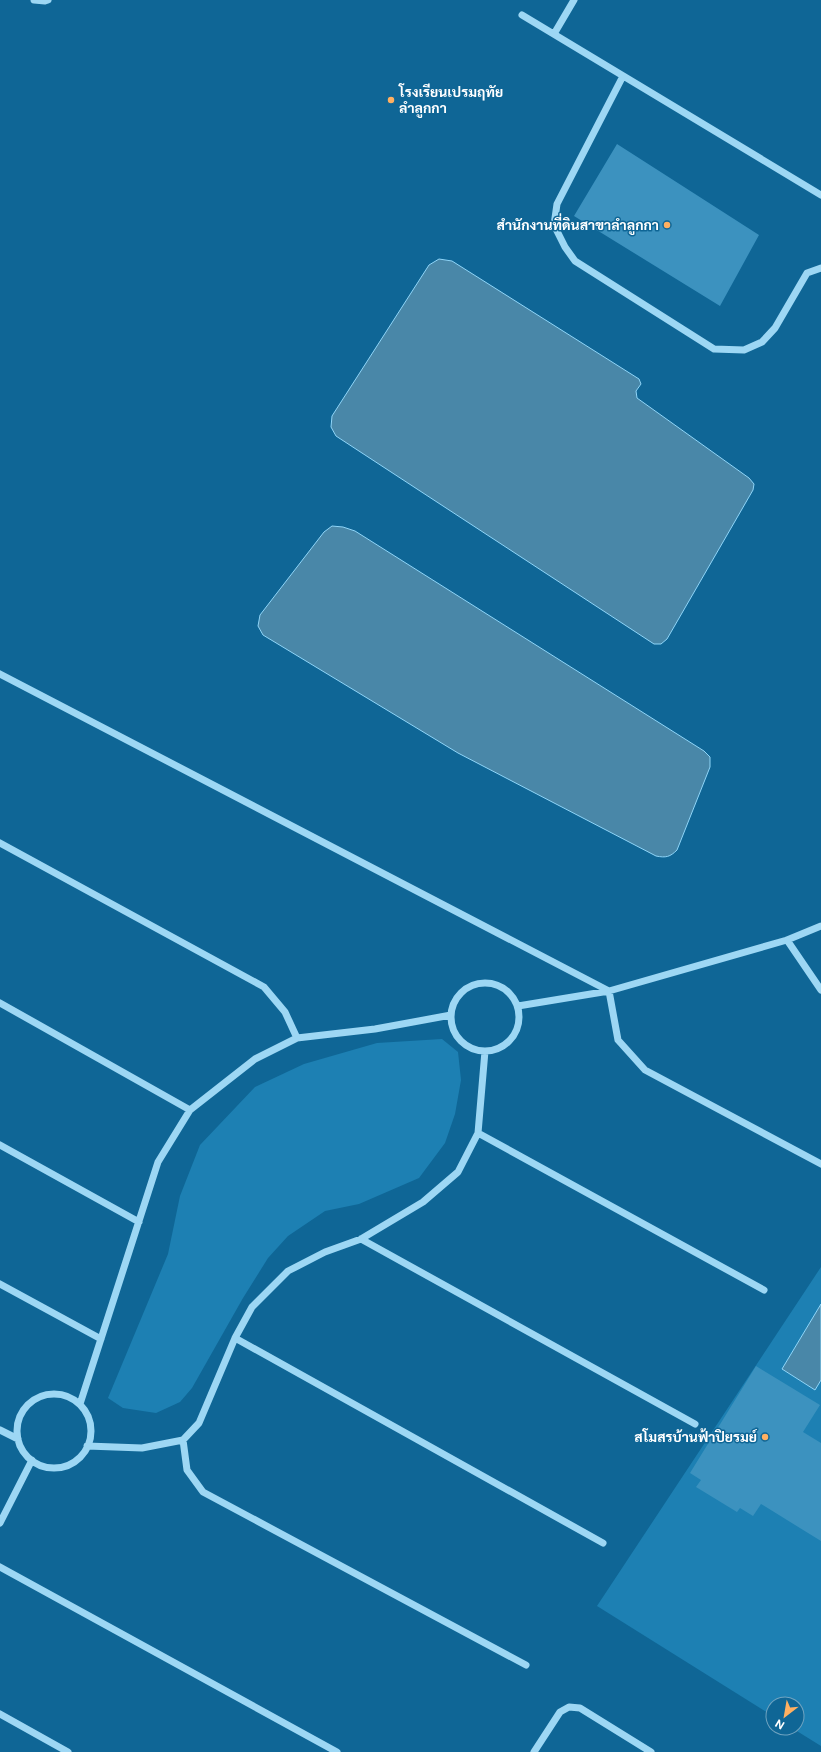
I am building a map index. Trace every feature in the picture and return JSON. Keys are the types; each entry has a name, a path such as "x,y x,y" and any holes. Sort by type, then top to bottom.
{"street":[{"path":"34,0 48,0"},
{"path":"554,34 574,0"},
{"path":"522,15 821,195"},
{"path":"623,76 557,204 554,225 565,247 575,261 714,349 744,350 762,342 775,328 807,273 821,268"},
{"path":"0,674 609,991"},
{"path":"0,843 264,987 285,1012 297,1038"},
{"path":"518,1006 609,991 787,940 821,926"},
{"path":"787,940 821,990"},
{"path":"485,982 496,984 506,989 514,996 520,1017 518,1028 506,1045 496,1050 485,1051 473,1049 463,1043 455,1033 451,1022 451,1015 451,1010 455,999 463,990 474,984 485,982"},
{"path":"609,991 618,1040 645,1070 821,1164"},
{"path":"0,1003 190,1110"},
{"path":"80,1404 158,1162 190,1110 255,1059 297,1038 375,1029 451,1015"},
{"path":"87,1446 142,1448 183,1440 199,1423 235,1338 252,1307 288,1271 325,1252 361,1239 423,1202 458,1172 478,1132 485,1051"},
{"path":"478,1132 764,1290"},
{"path":"0,1145 139,1222"},
{"path":"361,1239 695,1424"},
{"path":"0,1284 101,1339"},
{"path":"235,1338 603,1543"},
{"path":"61,1394 80,1404 87,1413 91,1436 87,1446 81,1455 73,1462 64,1466 53,1468 43,1466 32,1460 23,1451 18,1439 16,1428 24,1408 40,1396 61,1394"},
{"path":"0,1430 18,1439"},
{"path":"183,1440 187,1470 204,1492 526,1665"},
{"path":"0,1523 32,1460"},
{"path":"0,1567 337,1752"},
{"path":"534,1752 560,1712 569,1707 580,1708 651,1752"},
{"path":"0,1714 68,1752"}],"shaded area":[{"path":"439,259 452,261 639,379 641,384 636,391 637,398 749,478 754,484 753,490 667,639 661,644 654,644 336,436 331,427 332,416 429,265"},
{"path":"332,526 343,527 355,531 704,751 710,757 710,767 677,850 668,856 656,856 458,753 263,635 258,626 260,615 324,532"},
{"path":"442,1039 458,1052 461,1080 455,1114 445,1143 419,1178 359,1204 325,1211 288,1236 268,1258 243,1298 192,1388 180,1402 156,1413 123,1408 108,1398 168,1254 180,1196 200,1145 255,1087 304,1064 377,1043"},
{"name":"สโมสรบ้านฟ้าปิยรมย์","path":"821,1267 821,1746 805,1736 805,1696 765,1696 765,1711 597,1606"},
{"path":"821,1304 821,1380 815,1390 782,1369"}],"building":[{"name":"สำนักงานที่ดินสาขาลำลูกกา","path":"617,144 759,235 720,306 574,216"},
{"path":"756,1366 820,1405 803,1432 821,1443 821,1541 761,1504 753,1516 740,1508 737,1512 696,1487 701,1480 690,1473"}],"place":[{"name":"โรงเรียนเปรมฤทัย ลำลูกกา","path":"391,100"},
{"name":"สำนักงานที่ดินสาขาลำลูกกา","path":"667,225"},
{"name":"สโมสรบ้านฟ้าปิยรมย์","path":"765,1437"}]}
